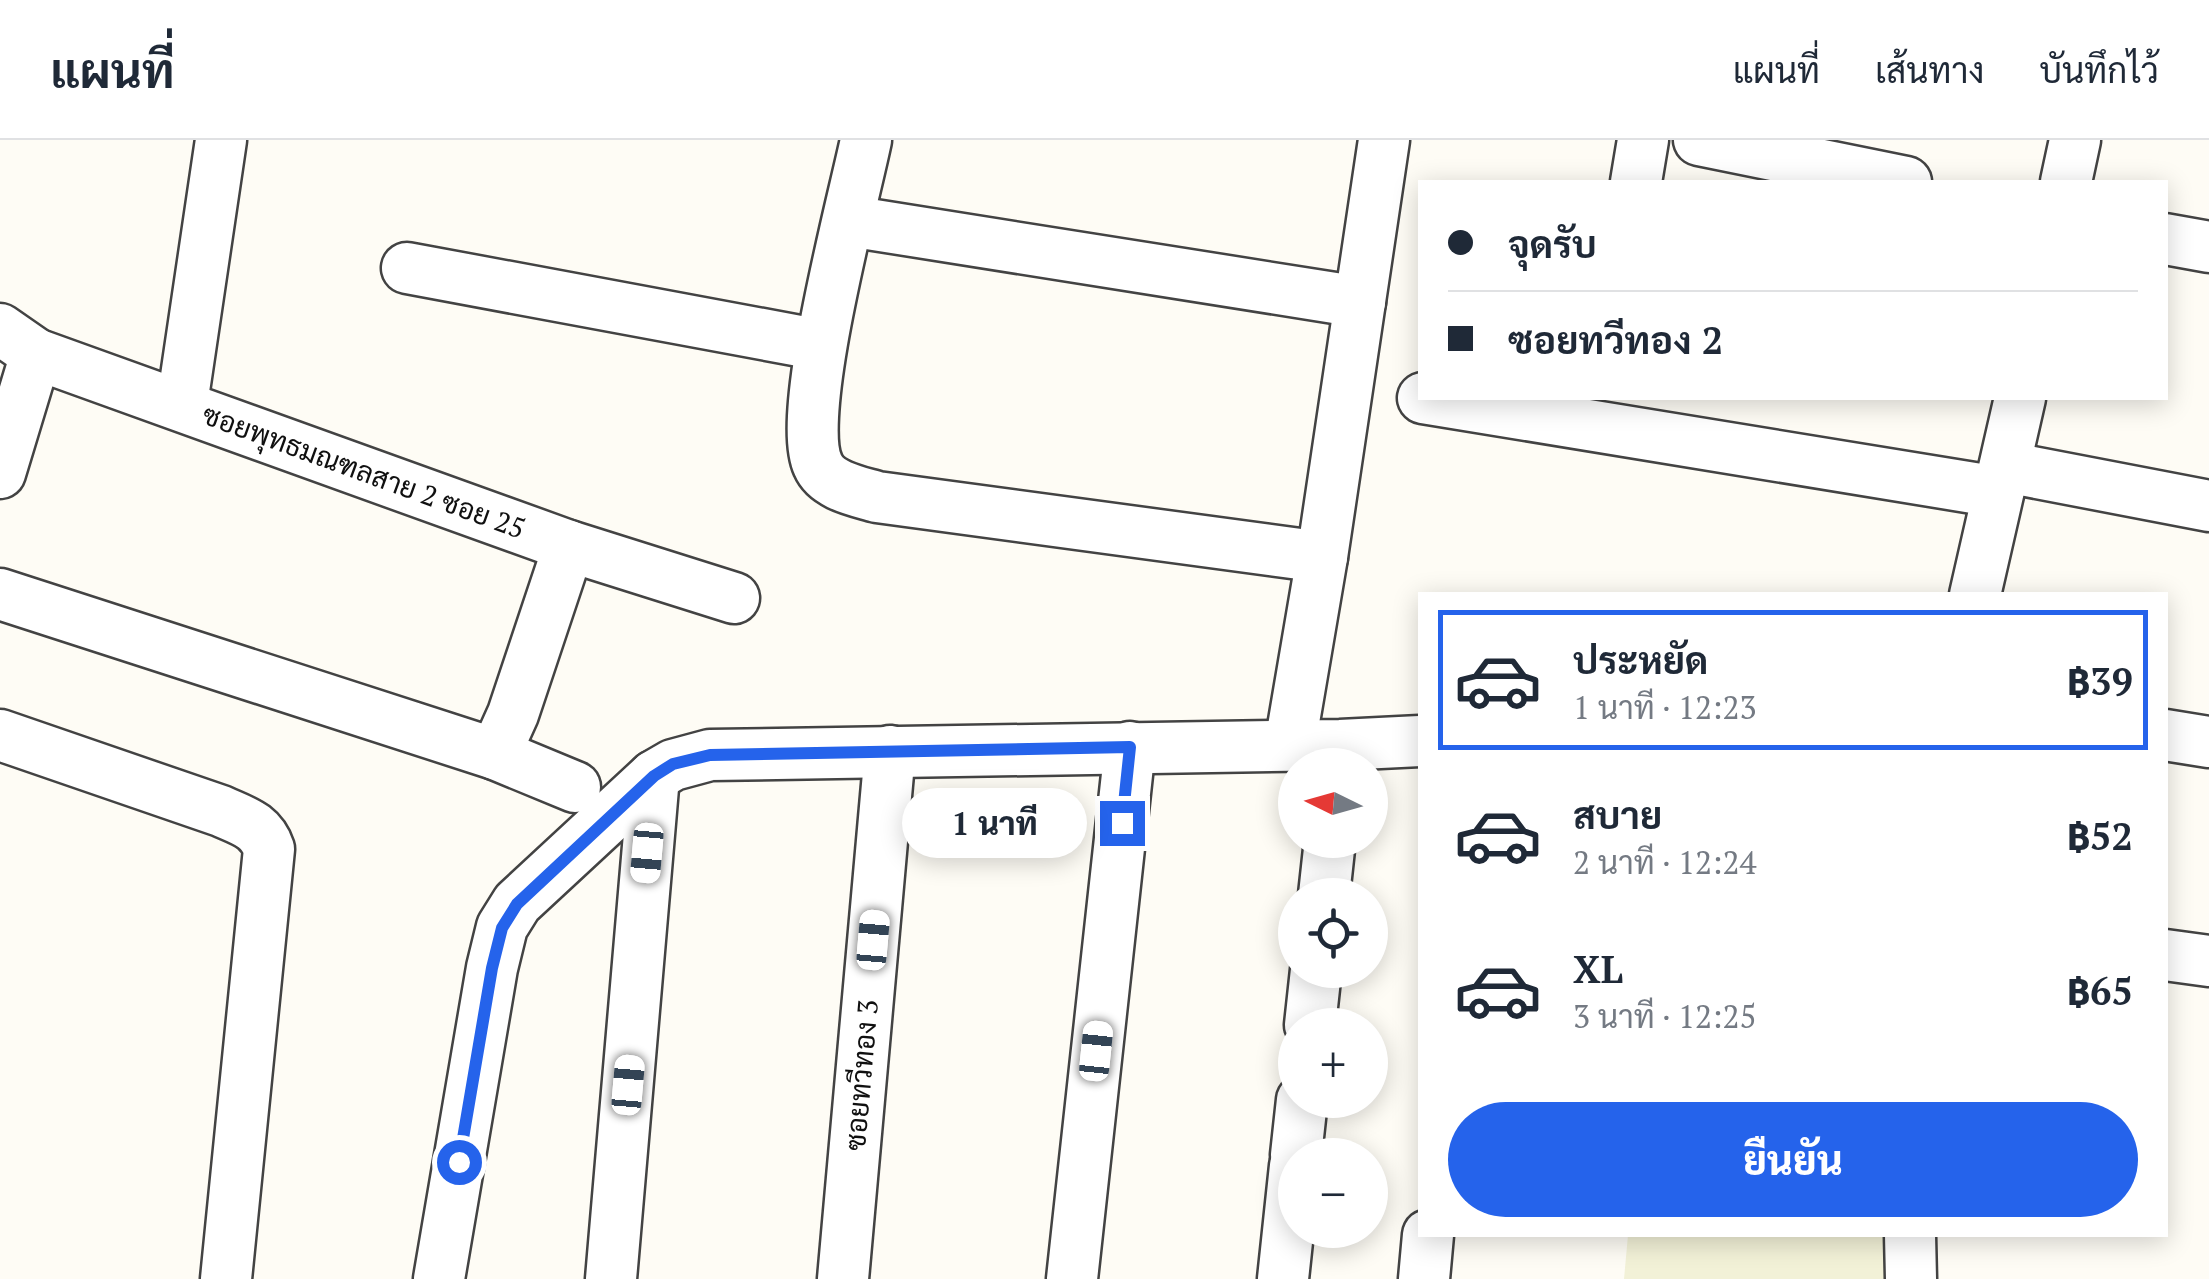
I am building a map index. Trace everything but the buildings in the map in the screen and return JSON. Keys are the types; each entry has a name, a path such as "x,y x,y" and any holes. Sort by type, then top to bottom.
{"street":[{"path":"182,404 221,140"},
{"path":"866,140 821,345 811,442 818,469 841,486 877,497 1322,556"},
{"path":"1290,745 1384,140"},
{"path":"1636,180 1644,140"},
{"path":"1699,140 1842,164 1899,180"},
{"path":"2066,180 2076,140"},
{"path":"849,221 1360,302"},
{"path":"2168,240 2209,247"},
{"path":"407,268 821,345"},
{"path":"0,474 18,341"},
{"name":"ซอยพุทธมณฑลสาย 2 ซอย 25","path":"18,341 569,546 734,598"},
{"path":"1348,386 1418,397"},
{"path":"1442,400 2209,506"},
{"path":"1977,592 2020,400"},
{"path":"495,754 513,714 569,546"},
{"path":"0,594 495,754 575,787"},
{"path":"0,735 222,811 264,834 269,849 226,1279"},
{"path":"2168,735 2209,742"},
{"path":"1380,748 1418,741"},
{"path":"439,1279 502,928 517,904 654,776 673,764 710,755 1290,745 1305,748"},
{"path":"1072,1279 1130,747"},
{"name":"ซอยทวีทอง 3","path":"844,1279 890,751"},
{"path":"611,1279 654,776"},
{"path":"2168,954 2209,961"},
{"path":"1424,1279 1428,1237"},
{"path":"1910,1237 1911,1279"},
{"path":"1283,1279 1286,1248"}],"green space":[{"path":"1628,1237 1896,1237 1896,1279 1624,1279"}],"route":[{"path":"459,1162 502,928 517,904 654,776 673,764 710,755 1130,747 1122,823"}]}
